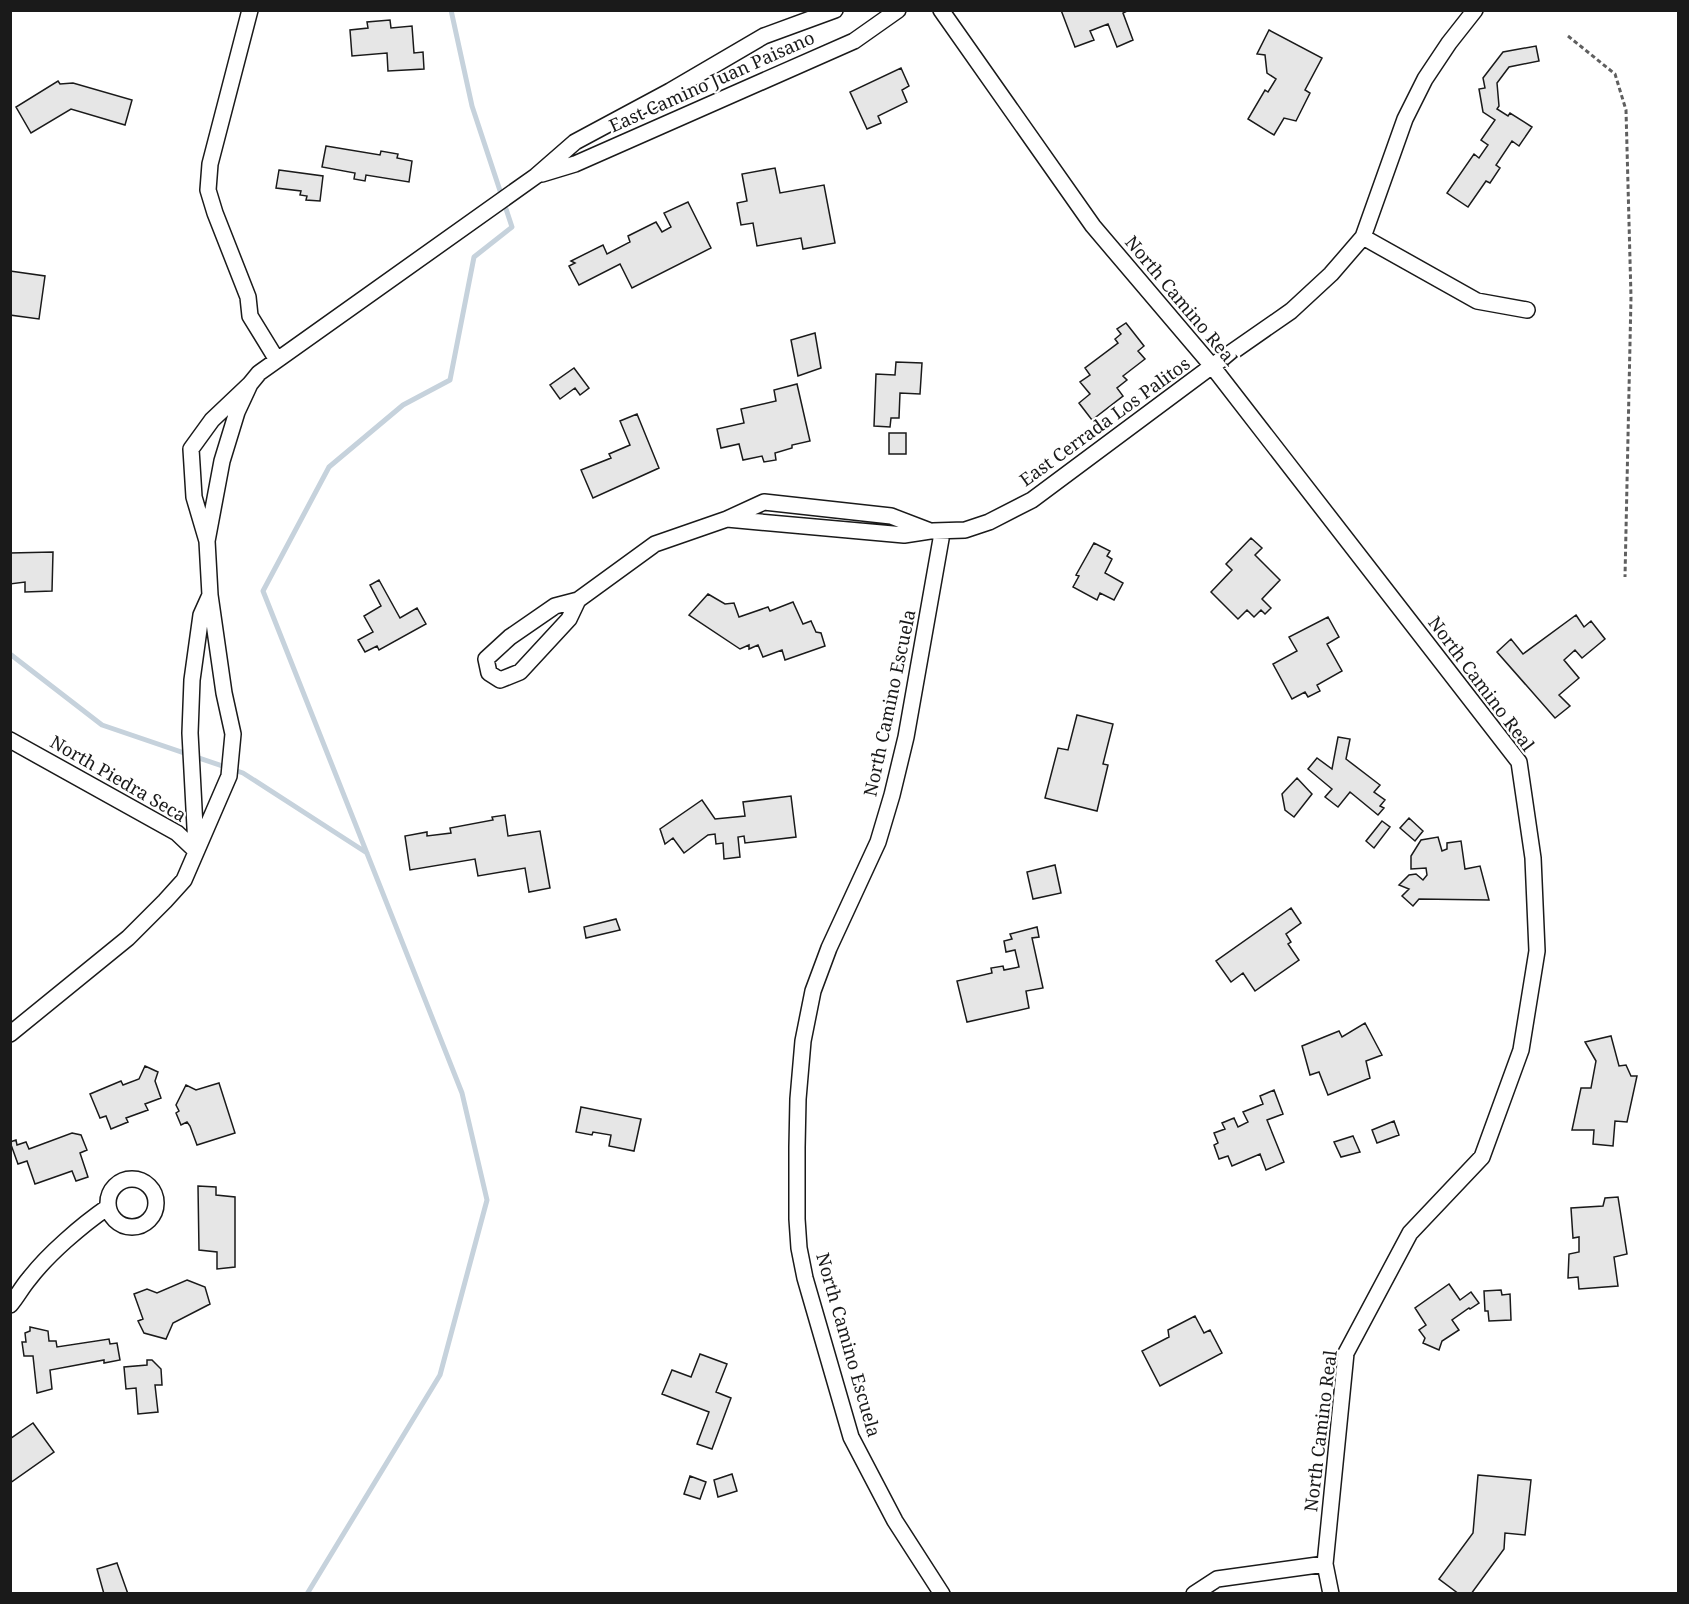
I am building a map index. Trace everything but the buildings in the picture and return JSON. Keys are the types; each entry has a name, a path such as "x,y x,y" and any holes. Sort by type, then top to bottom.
{"street":[{"path":"250,10 210,164 208,190 248,297 250,316 277,360"},
{"name":"East Camino Juan Paisano","path":"10,1034 128,938 183,880 229,776 233,735 224,693 210,595 207,541 194,497 190,449 212,420 259,373 536,176 575,142 670,91 764,36 835,10"},
{"name":"East Camino Juan Paisano","path":"536,176 575,164 854,41 898,10"},
{"name":"North Camino Real","path":"941,10 1093,226 1212,366 1519,762 1533,858 1537,951 1521,1050 1482,1157 1410,1233 1346,1353 1325,1564 1331,1593"},
{"name":"East Cerrada Los Palitos","path":"579,600 569,619 520,672 500,680 489,673 486,659 510,638 555,606 579,600 655,544 727,519 904,535 965,530 1014,511 1032,500 1212,366 1291,311 1331,274 1363,237 1405,119 1425,79 1475,10"},
{"path":"1363,237 1477,301 1527,310"},
{"name":"East Camino Juan Paisano","path":"207,541 222,461 237,412 250,384"},
{"name":"North Camino Escuela","path":"935,531 941,539 916,686 892,795 878,842 829,948 813,991 803,1041 798,1100 797,1219 805,1278 851,1437 895,1521 942,1593"},
{"name":"North Piedra Seca","path":"196,852 190,733 192,680 201,615 210,595"},
{"name":"North Piedra Seca","path":"10,740 177,833 196,852"},
{"path":"10,1305 29,1278 65,1242 108,1208"},
{"path":"1194,1593 1217,1579 1325,1564"}],"path":[{"path":"1568,36 1615,74 1626,110 1631,297 1625,577"}],"waterway":[{"path":"307,1594 440,1375 487,1200 462,1093 263,591 329,467 403,405 450,380 474,257 512,227 472,106 451,10"},
{"path":"10,654 102,725 243,773 367,853"}]}
